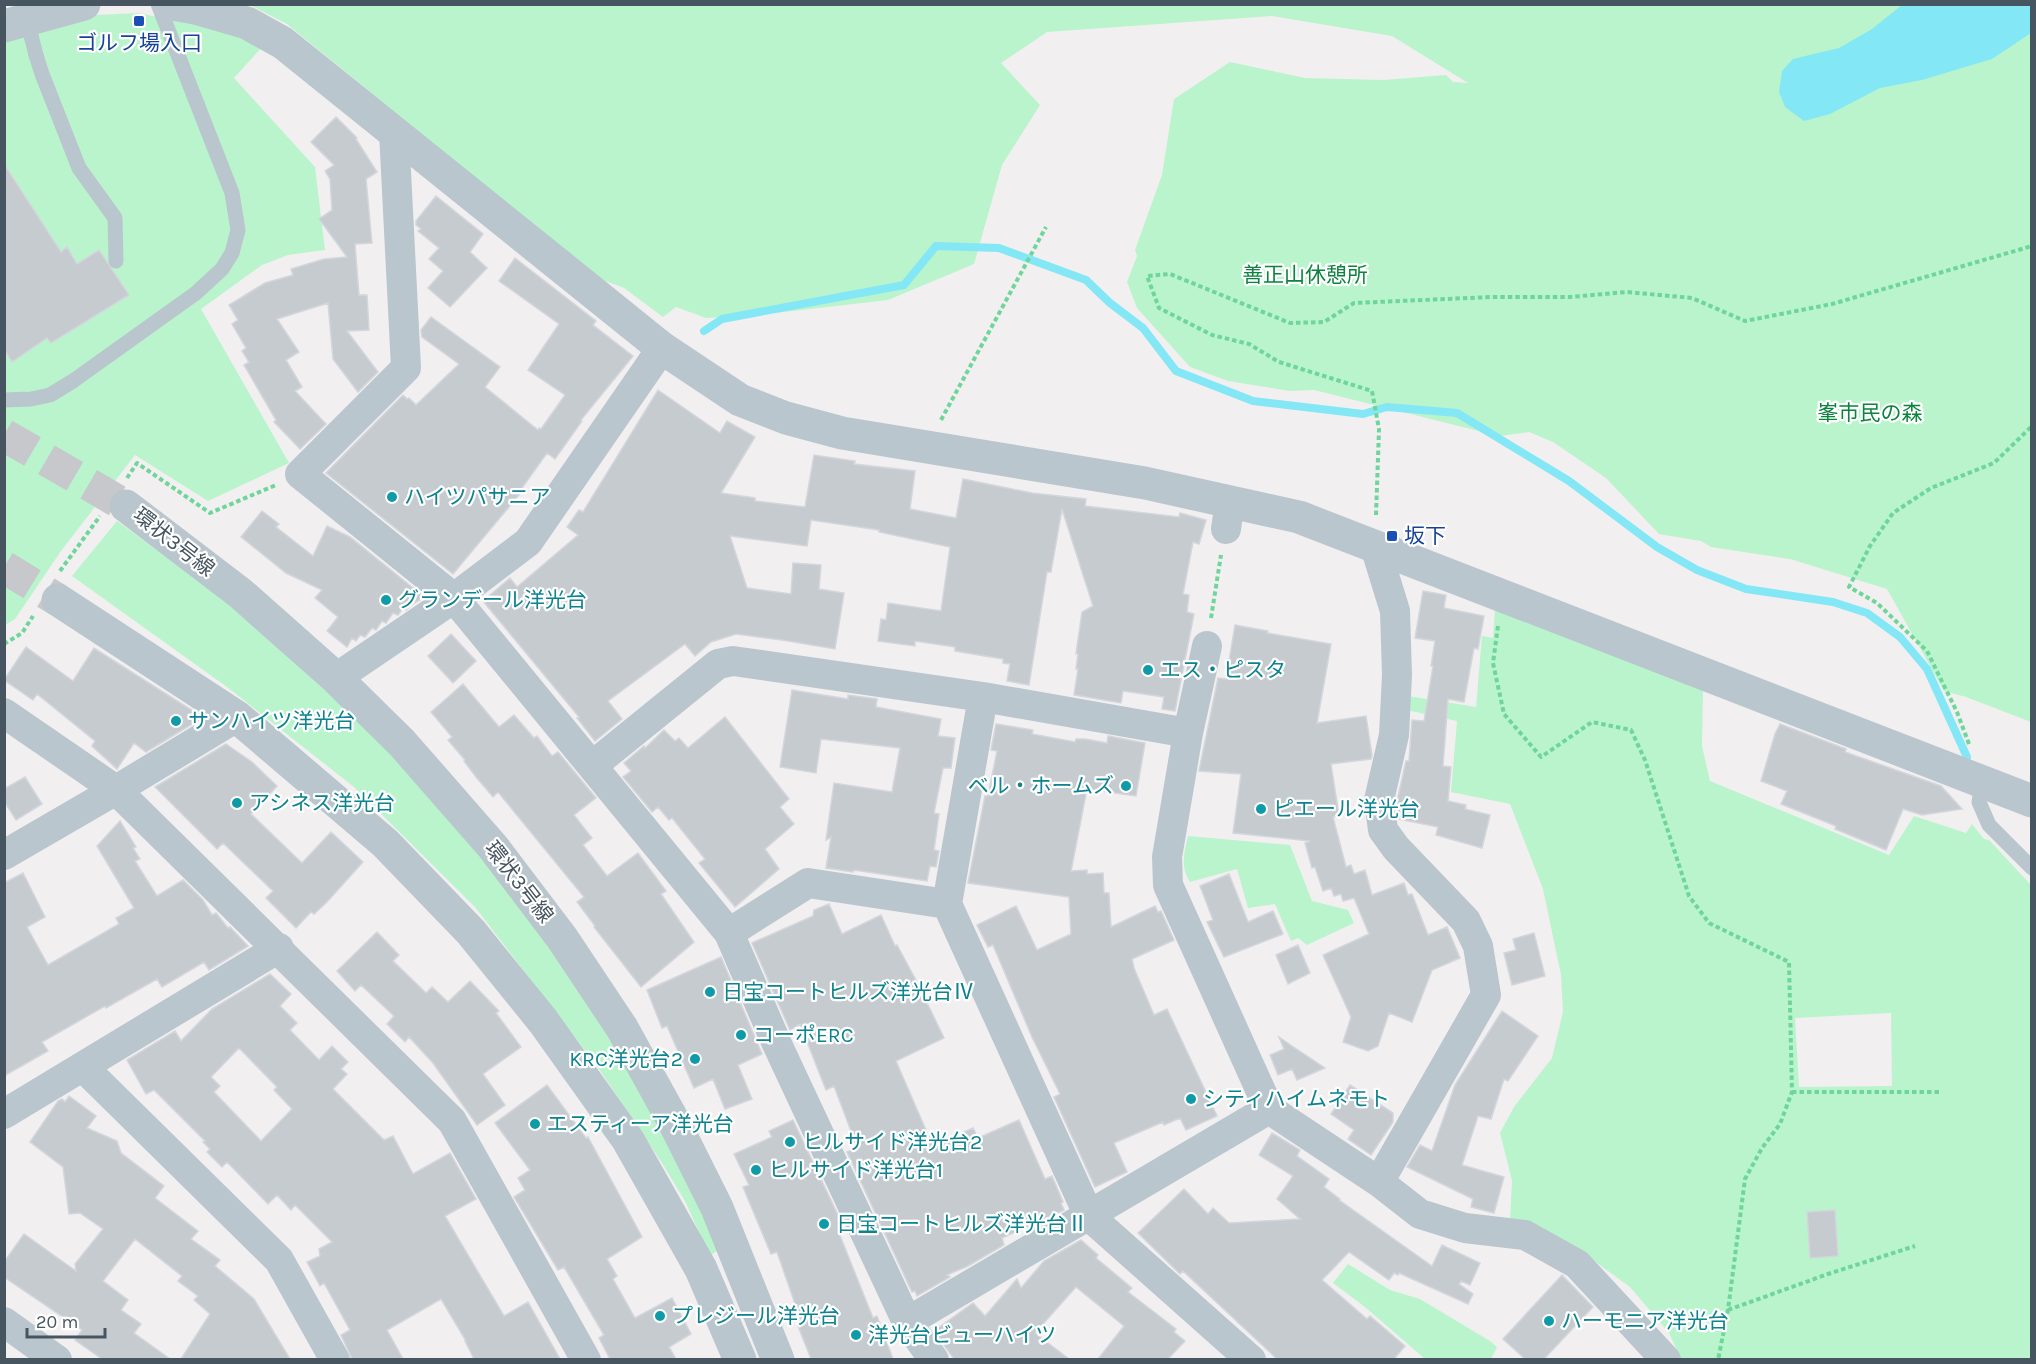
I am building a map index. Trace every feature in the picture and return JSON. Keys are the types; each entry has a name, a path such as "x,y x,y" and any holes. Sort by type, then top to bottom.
{"street":[{"path":"4,26 84,4"},
{"path":"172,4 234,11 247,23 283,44 662,348 740,400 786,418 842,433 1145,483 1228,515 1299,517 2031,801"},
{"path":"394,132 406,368 300,474 454,598 729,933 777,1044 907,1322 934,1359"},
{"path":"336,678 454,598 528,542 662,348"},
{"name":"環状3号線","path":"126,506 240,593 336,678 402,743 493,847 562,938 622,1028 674,1122 717,1208 778,1359"},
{"path":"1376,546 1395,611 1397,675 1394,735 1379,800 1383,830 1396,849 1466,921 1478,946 1486,995 1379,1182"},
{"path":"58,600 237,717 385,843 471,932 543,1021 628,1140 701,1269 740,1359"},
{"path":"1207,646 1188,733 1167,857 1168,885 1269,1109 1379,1182 1420,1214 1465,1228 1525,1235 1577,1264 1666,1359"},
{"path":"592,765 718,664 733,661 983,697 1188,733"},
{"path":"983,697 947,904 1089,1216 1251,1359"},
{"path":"4,713 116,790 279,948 452,1121 586,1359"},
{"path":"4,855 237,717"},
{"path":"729,933 808,883 947,904"},
{"path":"4,1114 279,948"},
{"path":"83,1067 279,1260 335,1359"},
{"path":"907,1322 1269,1109"},
{"path":"4,1322 57,1359"}],"lane":[{"path":"23,4 36,55 79,168 115,218 116,261"},
{"path":"4,400 31,399 50,395 73,381 196,292 222,269 232,253 238,230 232,194 158,4"},
{"path":"1982,781 1979,802 1989,825 2031,868"}],"path":[{"path":"926,447 1046,227"},
{"path":"1376,546 1379,429 1372,392 1279,362 1249,344 1212,335 1159,308 1147,276 1170,274 1290,324 1324,322 1354,303 1570,297 1627,292 1692,298 1745,321 1832,304 2031,246"},
{"path":"1982,781 1957,712 1926,651 1877,603 1849,587 1869,546 1893,513 1931,488 1994,463 2031,426"},
{"path":"1207,646 1228,515"},
{"path":"1503,596 1493,663 1504,714 1541,757 1592,722 1631,730 1645,760 1689,896 1710,923 1789,962 1792,1092 1780,1124 1762,1148 1745,1179 1728,1310 1718,1359"},
{"path":"4,644 22,633"},
{"path":"1792,1092 1939,1092"},
{"path":"1728,1310 1915,1246"}],"green space":[{"path":"250,5 2031,5 2031,722 1944,691 1887,589 1790,559 1711,547 1701,541 1659,534 1606,478 1553,442 1529,432 1499,436 1314,390 1290,391 1228,381 1190,367 1137,308 1127,282 1137,256 1135,250 1162,175 1174,99 1230,62 1305,78 1384,80 1446,75 1453,82 1468,83 1392,36 1272,16 1047,32 1001,63 1040,105 1002,165 974,264 888,300 750,316 706,318 676,307 663,317 624,288 571,268 436,146 287,24"},
{"path":"139,13 185,23 193,17 262,47 234,78 315,167 325,250 288,255 262,265 201,309 289,463 208,501 135,455 61,551 15,619 5,625 5,39 95,15"},
{"path":"117,521 262,627 362,723 445,814 540,930 613,1032 670,1135 718,1250 710,1256 685,1201 599,1069 475,907 354,787 227,687 72,576"},
{"path":"1495,608 1703,690 1702,746 1710,781 1889,855 1914,816 1966,833 1972,824 1984,839 1989,840 2031,885 2031,1359 1681,1359 1669,1333 1630,1287 1582,1252 1510,1220 1512,1181 1500,1133 1514,1107 1552,1058 1563,1012 1561,975 1543,889 1510,804 1451,792 1457,721 1402,709 1402,695 1476,707 1482,636 1493,638","holes":["1891,1013 1892,1086 1799,1087 1795,1018"]},
{"path":"1188,836 1290,845 1312,901 1348,910 1354,923 1307,945 1298,938 1291,941 1275,904 1248,908 1237,869 1190,882 1184,865"},
{"path":"1348,1264 1390,1290 1420,1299 1490,1341 1497,1347 1491,1359 1425,1359 1365,1307 1333,1283"}],"water":[{"path":"1902,5 2031,5 2031,33 1992,59 1922,80 1880,88 1830,114 1804,121 1785,107 1779,92 1782,71 1793,59 1839,48 1872,29"}],"building":[{"path":"336,117 357,138 377,172 366,179 372,243 355,244 359,295 367,295 369,330 347,331 378,372 358,392 333,359 328,303 277,319 299,352 286,360 302,387 295,391 326,424 300,449 274,422 276,420 244,365 249,362 242,351 246,348 232,324 238,320 229,305 265,283 293,275 291,269 324,259 347,257 319,219 332,210 330,179 325,171 334,165 311,142"},
{"path":"4,164 61,252 67,247 77,264 99,250 129,295 51,343 47,338 12,362 4,349"},
{"path":"436,196 483,234 470,252 487,268 450,307 428,288 443,271 429,259 439,248 418,231 421,229 416,225 416,221"},
{"path":"515,258 596,321 593,325 633,356 581,420 555,459 547,453 522,488 524,489 453,574 326,473 403,395 416,405 459,364 422,337 421,330 431,317 500,367 485,387 538,430 541,429 565,395 528,370 559,324 499,281"},
{"path":"658,390 720,433 727,421 755,437 721,493 755,498 755,501 805,507 814,455 855,461 854,464 915,471 910,509 956,518 963,479 1032,493 1086,499 1085,506 1179,517 1180,513 1206,520 1199,544 1193,542 1183,594 1189,595 1187,612 1194,614 1175,711 1162,709 1164,697 1123,691 1121,703 1074,695 1078,669 1076,669 1078,654 1076,654 1082,612 1093,606 1062,509 1051,572 1047,572 1029,685 1007,681 1010,664 1003,663 1003,659 955,651 955,647 915,641 915,646 878,641 881,619 886,620 888,603 941,611 950,547 879,532 879,530 811,520 807,546 730,536 747,588 791,594 793,563 821,565 819,589 844,593 835,649 736,634 711,642 695,656 685,644 608,701 622,719 595,741 577,718 579,717 483,601 510,578 517,587 578,535 567,527 579,510 583,512"},
{"path":"262,511 279,524 276,527 313,556 327,526 350,537 423,598 406,610 403,608 398,615 393,613 386,623 382,621 376,630 372,628 365,637 360,635 356,641 352,638 347,647 327,631 338,617 315,598 322,590 286,573 241,537"},
{"path":"1423,591 1446,595 1444,608 1484,616 1478,649 1474,648 1464,702 1448,699 1443,766 1451,767 1448,801 1466,805 1465,809 1490,815 1482,848 1436,835 1438,827 1399,819 1397,801 1406,761 1409,761 1412,720 1424,721 1433,666 1431,666 1435,641 1415,638"},
{"path":"1235,625 1331,644 1317,723 1366,716 1372,755 1371,759 1331,764 1339,816 1333,817 1346,867 1351,865 1354,874 1365,870 1372,895 1404,883 1408,895 1412,894 1428,935 1447,927 1460,958 1432,970 1412,1022 1389,1013 1378,1046 1368,1051 1343,1042 1351,1017 1323,955 1369,934 1354,898 1343,901 1341,894 1334,896 1331,888 1323,891 1315,867 1312,868 1305,843 1310,841 1233,833 1241,774 1199,771 1218,678 1226,679"},
{"path":"451,634 476,661 453,683 428,656"},
{"path":"26,647 73,681 94,648 201,716 199,720 146,752 134,743 117,769 92,746 95,741 37,694 33,700 4,680"},
{"path":"463,684 499,727 514,715 534,738 537,736 552,756 558,752 596,798 574,815 592,838 583,845 607,876 638,853 666,891 661,894 694,942 641,987 577,902 584,897 498,792 493,797 476,777 448,740 452,737 431,712"},
{"path":"792,690 848,699 848,695 877,699 876,707 941,719 938,736 955,738 951,768 943,768 934,813 939,814 934,850 939,851 936,867 930,866 927,881 826,868 831,837 826,840 834,783 892,792 900,748 821,739 816,773 780,767"},
{"path":"725,717 789,799 780,807 794,824 765,849 779,869 735,907 699,863 705,859 672,818 669,820 658,807 652,812 623,777 631,771 624,763 664,730 675,741 679,738 688,748"},
{"path":"996,724 1033,730 1032,734 1075,742 1076,739 1085,739 1107,743 1108,736 1145,743 1136,796 1087,789 1071,871 1087,870 1087,874 1103,873 1104,893 1109,893 1111,927 1155,906 1158,912 1161,911 1174,940 1132,959 1134,968 1154,1015 1167,1009 1217,1116 1186,1130 1180,1118 1164,1125 1163,1122 1114,1143 1127,1172 1095,1187 1054,1097 1060,1094 1032,1037 993,945 988,947 977,925 1016,906 1037,950 1071,934 1069,897 968,883 985,796 988,796 997,751 991,750"},
{"path":"1780,724 1846,749 1845,752 1941,786 1962,809 1922,815 1903,809 1886,850 1835,829 1836,826 1781,804 1787,791 1761,781"},
{"path":"226,744 252,762 277,786 251,814 302,863 331,832 363,862 326,903 314,914 311,912 296,928 266,898 273,891 223,843 217,849 155,787"},
{"path":"25,777 42,804 16,820 4,801 4,789"},
{"path":"120,821 136,847 133,848 140,859 135,861 157,896 183,880 203,900 212,915 216,913 228,928 230,927 248,946 209,970 204,962 162,987 157,979 106,1008 105,1006 42,1042 48,1051 4,1076 4,883 23,873 45,917 27,927 48,965 119,924 116,918 134,908 97,846"},
{"path":"1229,874 1248,922 1273,911 1283,934 1224,957 1207,922 1213,920 1200,886"},
{"path":"829,904 842,934 881,915 944,1038 896,1061 929,1137 933,1135 937,1144 973,1128 978,1138 1019,1120 1045,1179 1052,1176 1063,1202 1061,1203 1064,1210 1002,1238 1004,1245 968,1266 947,1275 950,1277 917,1296 915,1291 912,1292 847,1152 857,1147 834,1086 826,1090 800,1024 790,1030 752,943 813,916 814,910"},
{"path":"377,932 399,955 393,961 426,993 432,987 448,1002 470,981 499,1011 496,1013 521,1047 483,1074 505,1105 477,1125 433,1063 409,1037 405,1042 387,1024 394,1016 361,985 355,991 337,971"},
{"path":"1534,933 1545,976 1512,985 1504,953 1516,950 1513,939"},
{"path":"1298,945 1310,973 1288,984 1276,955"},
{"path":"721,957 762,1054 738,1065 752,1099 725,1109 713,1079 694,1088 667,1026 662,1028 647,990"},
{"path":"270,974 291,994 280,1006 297,1023 290,1030 319,1060 332,1046 348,1062 341,1069 347,1074 333,1089 384,1140 393,1136 413,1174 450,1153 476,1199 445,1216 504,1316 528,1302 560,1359 474,1359 441,1299 387,1330 403,1359 352,1359 341,1335 350,1330 324,1283 320,1286 307,1262 320,1256 319,1249 332,1242 295,1205 291,1210 277,1195 268,1204 227,1162 222,1167 207,1152 210,1149 203,1142 205,1141 154,1090 146,1094 127,1060 175,1031 181,1041 212,1009","holes":["239,1048 277,1087 274,1090 292,1109 261,1141 214,1092 220,1086 211,1077"]},
{"path":"1502,1011 1538,1036 1508,1081 1504,1079 1491,1119 1478,1116 1462,1165 1504,1177 1494,1213 1471,1207 1473,1199 1407,1167 1420,1145 1432,1151 1455,1085"},
{"path":"1279,1037 1325,1068 1297,1080 1292,1069 1278,1075 1270,1055 1284,1049"},
{"path":"547,1085 586,1138 588,1137 642,1237 607,1259 617,1276 613,1279 635,1318 672,1298 691,1334 669,1347 676,1359 610,1359 599,1338 604,1335 564,1267 558,1270 514,1197 525,1190 518,1178 530,1170 495,1123"},
{"path":"1350,1085 1393,1113 1393,1122 1371,1155 1348,1139 1354,1130 1331,1114"},
{"path":"69,1096 96,1116 87,1128 117,1141 121,1153 164,1186 155,1198 198,1231 191,1239 220,1260 215,1266 254,1299 290,1359 181,1359 210,1314 194,1300 198,1296 178,1281 182,1276 135,1239 103,1281 128,1300 121,1310 141,1324 134,1333 170,1359 102,1359 75,1340 82,1330 4,1277 4,1262 24,1234 76,1271 75,1264 103,1229 80,1213 69,1214 63,1167 30,1142 58,1101 62,1099 65,1102"},
{"path":"793,1120 845,1230 839,1233 873,1318 877,1316 893,1359 811,1359 798,1326 802,1324 777,1252 771,1254 743,1187 749,1185 734,1154 772,1137 769,1131"},
{"path":"1272,1133 1300,1150 1297,1156 1329,1179 1324,1187 1339,1200 1432,1266 1442,1245 1480,1263 1470,1285 1461,1281 1459,1284 1473,1294 1468,1304 1399,1273 1398,1275 1394,1273 1389,1280 1349,1252 1322,1280 1367,1319 1370,1316 1405,1346 1394,1359 1277,1359 1183,1271 1180,1274 1138,1233 1184,1189 1208,1214 1213,1208 1229,1223 1300,1219 1277,1199 1293,1176 1259,1155"},
{"path":"1835,1210 1838,1256 1810,1258 1807,1212"},
{"path":"1081,1240 1098,1255 1096,1258 1132,1288 1128,1292 1176,1329 1174,1332 1185,1341 1168,1359 1098,1359 1124,1326 1076,1287 1035,1333 1069,1359 954,1359 934,1331 973,1303 985,1316 1017,1279 1021,1288 1044,1261"},
{"name":"ハーモニア洋光台","path":"1562,1275 1593,1307 1544,1359 1525,1359 1503,1339"}],"waterway":[{"path":"704,331 722,319 904,285 936,246 999,248 1086,280 1110,303 1143,328 1176,371 1253,401 1363,414 1387,407 1457,413 1569,481 1657,547 1697,570 1746,589 1833,602 1867,613 1900,637 1927,669 1967,757"}],"tunnel":[{"path":"4,435 126,506"},
{"path":"4,567 58,600"}],"place":[{"name":"ゴルフ場入口","path":"139,21"},
{"name":"ハイツパサニア","path":"392,497"},
{"name":"坂下","path":"1392,536"},
{"name":"グランデール洋光台","path":"386,600"},
{"name":"エス・ピスタ","path":"1148,670"},
{"name":"サンハイツ洋光台","path":"176,721"},
{"name":"ベル・ホームズ","path":"1126,786"},
{"name":"アシネス洋光台","path":"237,803"},
{"name":"ピエール洋光台","path":"1261,809"},
{"name":"日宝コートヒルズ洋光台Ⅳ","path":"710,992"},
{"name":"コーポERC","path":"741,1035"},
{"name":"KRC洋光台2","path":"695,1059"},
{"name":"シティハイムネモト","path":"1191,1099"},
{"name":"エスティーア洋光台","path":"535,1124"},
{"name":"ヒルサイド洋光台2","path":"790,1142"},
{"name":"ヒルサイド洋光台1","path":"756,1170"},
{"name":"日宝コートヒルズ洋光台Ⅱ","path":"824,1224"},
{"name":"プレジール洋光台","path":"660,1316"},
{"name":"ハーモニア洋光台","path":"1549,1321"},
{"name":"洋光台ビューハイツ","path":"856,1335"}],"park label":[{"name":"善正山休憩所","path":"1305,275"},
{"name":"峯市民の森","path":"1870,413"}]}
